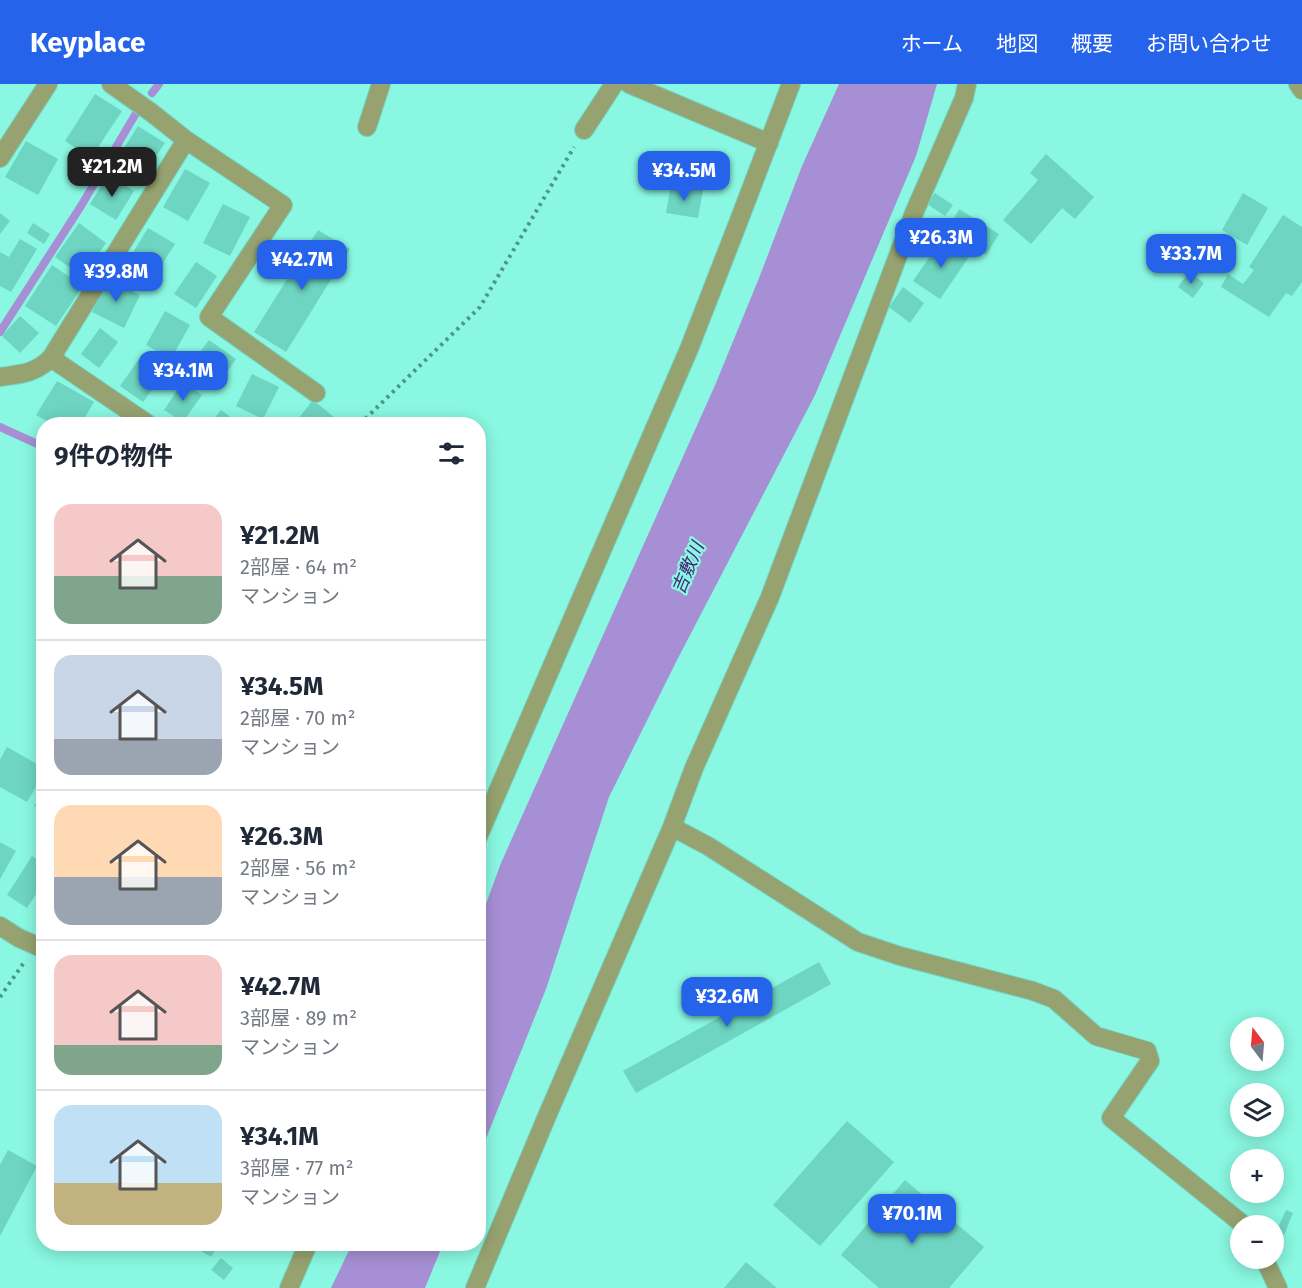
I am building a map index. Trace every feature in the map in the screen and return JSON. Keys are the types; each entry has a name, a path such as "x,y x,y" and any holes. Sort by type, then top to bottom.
{"street":[{"path":"0,158 48,84"},
{"path":"111,84 186,140 283,205 209,317 316,393"},
{"path":"367,127 381,84"},
{"path":"584,130 614,84"},
{"path":"629,84 769,143"},
{"path":"486,818 689,349 791,84"},
{"path":"475,1288 672,827 694,768 770,597 914,213 968,84"},
{"path":"1298,84 1302,90"},
{"path":"0,377 27,373 41,367 51,358 186,140"},
{"path":"51,358 138,417"},
{"path":"672,827 708,846 858,942 900,956 1033,991 1054,999 1096,1036 1147,1051 1150,1061 1111,1118 1231,1215"},
{"path":"0,926 19,938 36,941"},
{"path":"289,1288 305,1251"},
{"path":"1269,1269 1278,1288"}],"path":[{"path":"367,417 480,308 584,130"},
{"path":"0,997 36,949"}],"water":[{"name":"吉敷川","path":"839,84 937,84 916,156 815,395 676,662 609,797 546,989 486,1139 486,904 501,863 716,383 802,166"},
{"path":"349,1251 440,1251 425,1288 331,1288"}],"building":[{"path":"95,94 122,111 91,158 65,141"},
{"path":"138,126 165,143 146,171 120,154"},
{"path":"26,141 58,159 38,195 5,177"},
{"path":"1046,154 1094,197 1075,219 1062,208 1031,244 1003,220 1038,180 1030,173"},
{"path":"185,169 210,183 188,221 163,207"},
{"path":"108,175 134,191 116,220 90,204"},
{"path":"671,185 703,190 698,218 666,213"},
{"path":"935,193 953,205 945,216 927,204"},
{"path":"1243,193 1268,208 1247,245 1222,230"},
{"path":"223,204 250,217 230,256 203,243"},
{"path":"959,209 999,234 986,255 947,230"},
{"path":"0,213 10,221 0,234"},
{"path":"1283,215 1302,227 1302,282 1292,296 1286,293 1269,317 1221,287 1228,274 1243,284 1254,270 1249,267"},
{"path":"33,223 50,234 44,244 27,233"},
{"path":"79,223 106,243 82,276 55,257"},
{"path":"148,228 175,244 152,280 126,264"},
{"path":"318,230 350,249 286,352 254,332"},
{"path":"20,239 37,249 11,292 0,286 0,252 9,257"},
{"path":"942,239 969,257 940,299 913,281"},
{"path":"196,262 217,276 196,308 174,294"},
{"path":"52,265 83,286 56,326 25,306"},
{"path":"1189,272 1204,283 1193,298 1178,287"},
{"path":"108,279 140,295 124,328 92,312"},
{"path":"903,287 924,303 910,323 889,307"},
{"path":"165,311 190,325 171,359 146,345"},
{"path":"20,316 39,333 20,353 2,336"},
{"path":"100,328 118,342 99,368 81,354"},
{"path":"209,340 236,359 216,388 188,368"},
{"path":"142,355 165,372 143,402 120,386"},
{"path":"252,374 279,387 264,417 259,417 236,406"},
{"path":"57,381 94,402 85,417 40,417 36,415"},
{"path":"183,382 202,395 187,417 175,417 164,410"},
{"path":"313,400 334,417 300,417"},
{"path":"221,410 230,417 216,417"},
{"path":"7,747 36,763 36,787 27,802 0,787 0,760"},
{"path":"0,842 16,851 0,879"},
{"path":"32,856 36,859 36,894 27,908 7,895"},
{"path":"819,962 831,984 636,1093 623,1071"},
{"path":"847,1121 894,1162 820,1246 773,1205"},
{"path":"8,1150 36,1165 36,1168 0,1236 0,1165"},
{"path":"905,1180 984,1247 949,1288 879,1288 841,1255"},
{"path":"1286,1210 1293,1213 1284,1235 1284,1215"},
{"path":"201,1251 215,1251 211,1257"},
{"path":"221,1258 233,1268 224,1280 211,1270"},
{"path":"746,1262 777,1288 724,1288"}],"waterway":[{"path":"152,93 159,84"},
{"path":"0,332 81,206 135,115"},
{"path":"0,427 36,443"}]}
